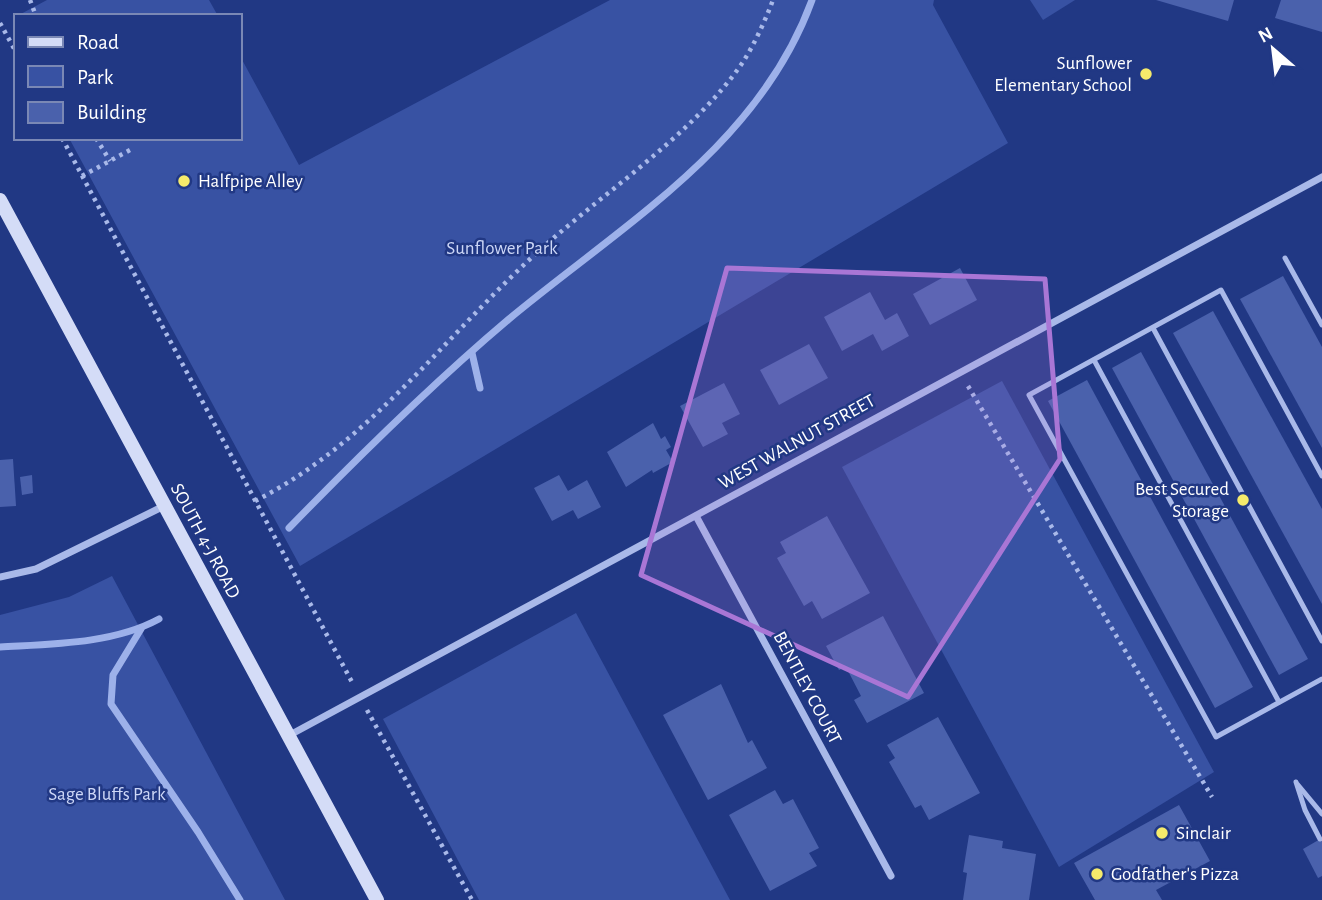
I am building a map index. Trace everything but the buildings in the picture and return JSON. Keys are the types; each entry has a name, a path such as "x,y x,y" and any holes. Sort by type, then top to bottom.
{"main road":[{"name":"SOUTH 4-J ROAD","path":"0,200 377,900"}],"street":[{"name":"WEST WALNUT STREET","path":"288,736 1322,177"},
{"path":"0,577 36,569 121,530 164,506"},
{"name":"BENTLEY COURT","path":"695,516 891,876"}],"lane":[{"path":"1285,258 1322,325"},
{"path":"1322,476 1221,290 1029,395 1216,737 1322,679"},
{"path":"1153,328 1322,641"},
{"path":"1094,360 1279,702"},
{"path":"1320,839 1305,810 1296,782 1322,814"}],"path":[{"path":"255,500 284,486 328,457 368,425 434,353 530,259 671,139 743,62 774,0"},
{"path":"0,23 14,48"},
{"path":"63,140 349,677"},
{"path":"97,140 110,161"},
{"path":"82,176 130,150"},
{"path":"959,371 1212,797"},
{"path":"372,719 472,900"}],"highlighted area":[{"path":"727,268 1045,279 1060,459 908,697 641,575"}],"green space":[{"path":"47,0 209,0 217,14 21,14"},
{"name":"Sunflower Park","path":"610,0 934,0 933,5 1008,143 300,566 70,140 242,140 242,60 299,165"},
{"path":"1030,0 1075,0 1043,20"},
{"path":"1002,381 1214,772 1059,867 842,467"},
{"name":"Sage Bluffs Park","path":"112,576 285,900 0,900 0,615 69,597"},
{"path":"576,613 730,900 479,900 383,719"}],"waterway":[{"path":"289,528 369,447 452,369 509,319 641,215 723,140 758,98 788,52 812,0"},
{"path":"472,353 480,388"},
{"path":"0,647 102,638 122,634 159,619"},
{"path":"141,629 113,675 111,704 198,832 240,900"}],"place":[{"name":"Sunflower Elementary School","path":"1146,74"},
{"name":"Halfpipe Alley","path":"184,181"},
{"name":"Best Secured Storage","path":"1243,500"},
{"name":"Sinclair","path":"1162,833"},
{"name":"Godfather's Pizza","path":"1097,874"}]}
